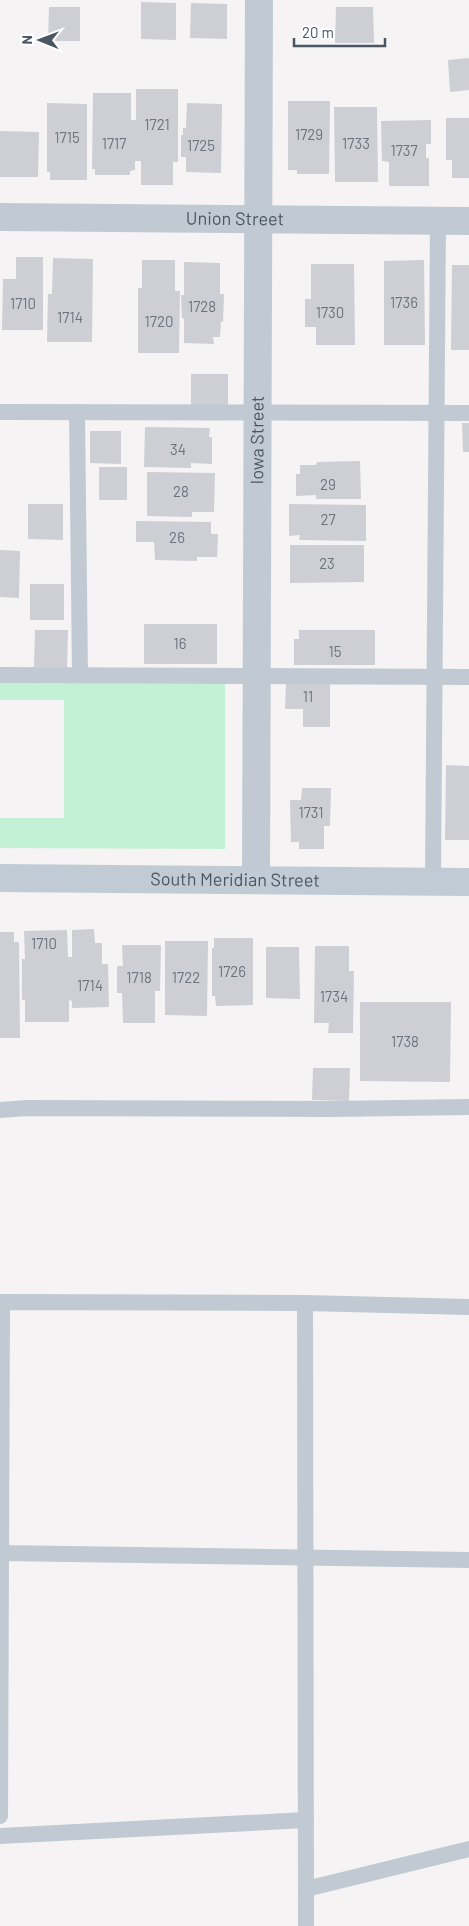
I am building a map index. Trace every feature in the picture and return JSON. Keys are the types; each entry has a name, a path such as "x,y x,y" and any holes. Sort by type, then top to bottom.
{"main road":[{"name":"South Meridian Street","path":"0,878 469,882"}],"street":[{"name":"Iowa Street","path":"256,880 259,0"},
{"name":"Union Street","path":"0,217 469,221"}],"lane":[{"path":"434,881 438,220"},
{"path":"0,412 257,411 469,413"},
{"path":"77,412 80,675"},
{"path":"0,675 469,677"},
{"path":"0,1110 27,1108 331,1109 469,1107"},
{"path":"0,1816 2,1302 305,1303 469,1307"},
{"path":"305,1303 306,1926"},
{"path":"1,1552 469,1560"},
{"path":"0,1836 306,1820"},
{"path":"306,1889 469,1849"}],"green space":[{"path":"0,681 225,682 225,849 0,848 0,818 64,818 64,700 0,700"}],"building":[{"path":"141,2 176,3 176,40 141,39"},
{"path":"191,3 227,4 227,39 190,38"},
{"path":"49,7 80,7 80,41 48,41"},
{"path":"336,7 373,7 374,43 335,43"},
{"path":"469,58 469,90 450,92 448,60"},
{"path":"136,89 178,89 178,162 173,162 173,185 141,185 141,161 135,161 135,170 130,171 130,175 95,175 95,169 92,169 93,93 131,93 131,120 136,120"},
{"path":"288,101 330,101 329,174 297,174 297,170 288,170"},
{"path":"47,103 87,104 87,180 50,180 50,172 47,172"},
{"path":"187,103 222,104 221,173 186,172 186,157 181,157 181,135 183,135 183,128 186,128"},
{"path":"334,107 377,107 378,182 335,182"},
{"path":"446,118 469,118 469,178 452,178 452,160 446,160"},
{"path":"431,120 431,144 426,144 426,158 429,158 429,186 389,186 389,162 382,161 381,121"},
{"path":"0,131 39,132 38,177 0,177"},
{"path":"16,257 43,257 43,330 2,330 3,279 16,279"},
{"path":"53,258 93,259 92,342 47,342 48,294 52,294"},
{"path":"142,260 175,260 175,291 180,291 179,353 138,353 138,288 142,288"},
{"path":"424,260 425,345 384,345 384,261"},
{"path":"184,262 220,263 220,294 224,294 223,322 221,321 220,337 213,337 214,344 184,343 181,295 184,295"},
{"path":"311,264 354,264 355,345 316,345 316,327 305,327 305,299 311,299"},
{"path":"452,265 469,265 469,350 451,350"},
{"path":"191,374 228,374 228,407 191,406"},
{"path":"462,423 469,423 469,452 463,452"},
{"path":"145,427 210,428 212,464 191,463 191,468 144,467"},
{"path":"90,431 121,431 121,464 90,463"},
{"path":"360,461 361,499 316,499 316,495 296,496 296,474 300,474 300,465 316,465 317,462"},
{"path":"99,467 127,467 127,500 99,500"},
{"path":"147,472 215,473 214,512 192,512 192,517 147,516"},
{"path":"28,504 63,504 63,540 28,539"},
{"path":"289,504 366,505 366,541 299,540 300,535 289,536"},
{"path":"136,521 211,522 211,534 218,534 217,557 197,557 197,561 155,560 154,542 136,542"},
{"path":"290,545 364,545 364,582 290,583"},
{"path":"0,550 20,551 19,598 0,597"},
{"path":"30,584 64,584 64,620 30,620"},
{"path":"144,624 217,624 217,664 144,664"},
{"path":"35,630 68,630 67,668 34,667"},
{"path":"299,630 375,630 375,665 294,665 294,639 299,639"},
{"path":"286,684 330,684 330,727 303,727 303,709 285,709"},
{"path":"446,765 469,766 469,840 445,840"},
{"path":"302,788 331,788 330,826 324,826 324,849 299,849 299,842 291,842 290,800 301,800"},
{"path":"94,929 95,943 102,943 102,964 108,964 109,1007 72,1008 72,1001 69,1000 69,1022 25,1022 25,1000 22,1000 22,959 25,959 24,931 67,930 68,957 72,957 72,930"},
{"path":"0,932 14,932 14,942 19,942 20,1038 0,1038"},
{"path":"214,938 253,938 253,1005 216,1006 215,996 212,996 212,948 214,948"},
{"path":"165,941 208,941 207,1016 165,1015"},
{"path":"122,945 161,945 160,991 155,991 155,1023 123,1023 122,993 117,993 117,966 123,966"},
{"path":"315,946 349,946 349,971 354,971 353,1033 328,1033 329,1023 314,1023"},
{"path":"266,947 299,947 300,999 266,998"},
{"path":"360,1002 451,1002 450,1082 360,1081"},
{"path":"313,1068 350,1068 349,1101 312,1100"}]}
